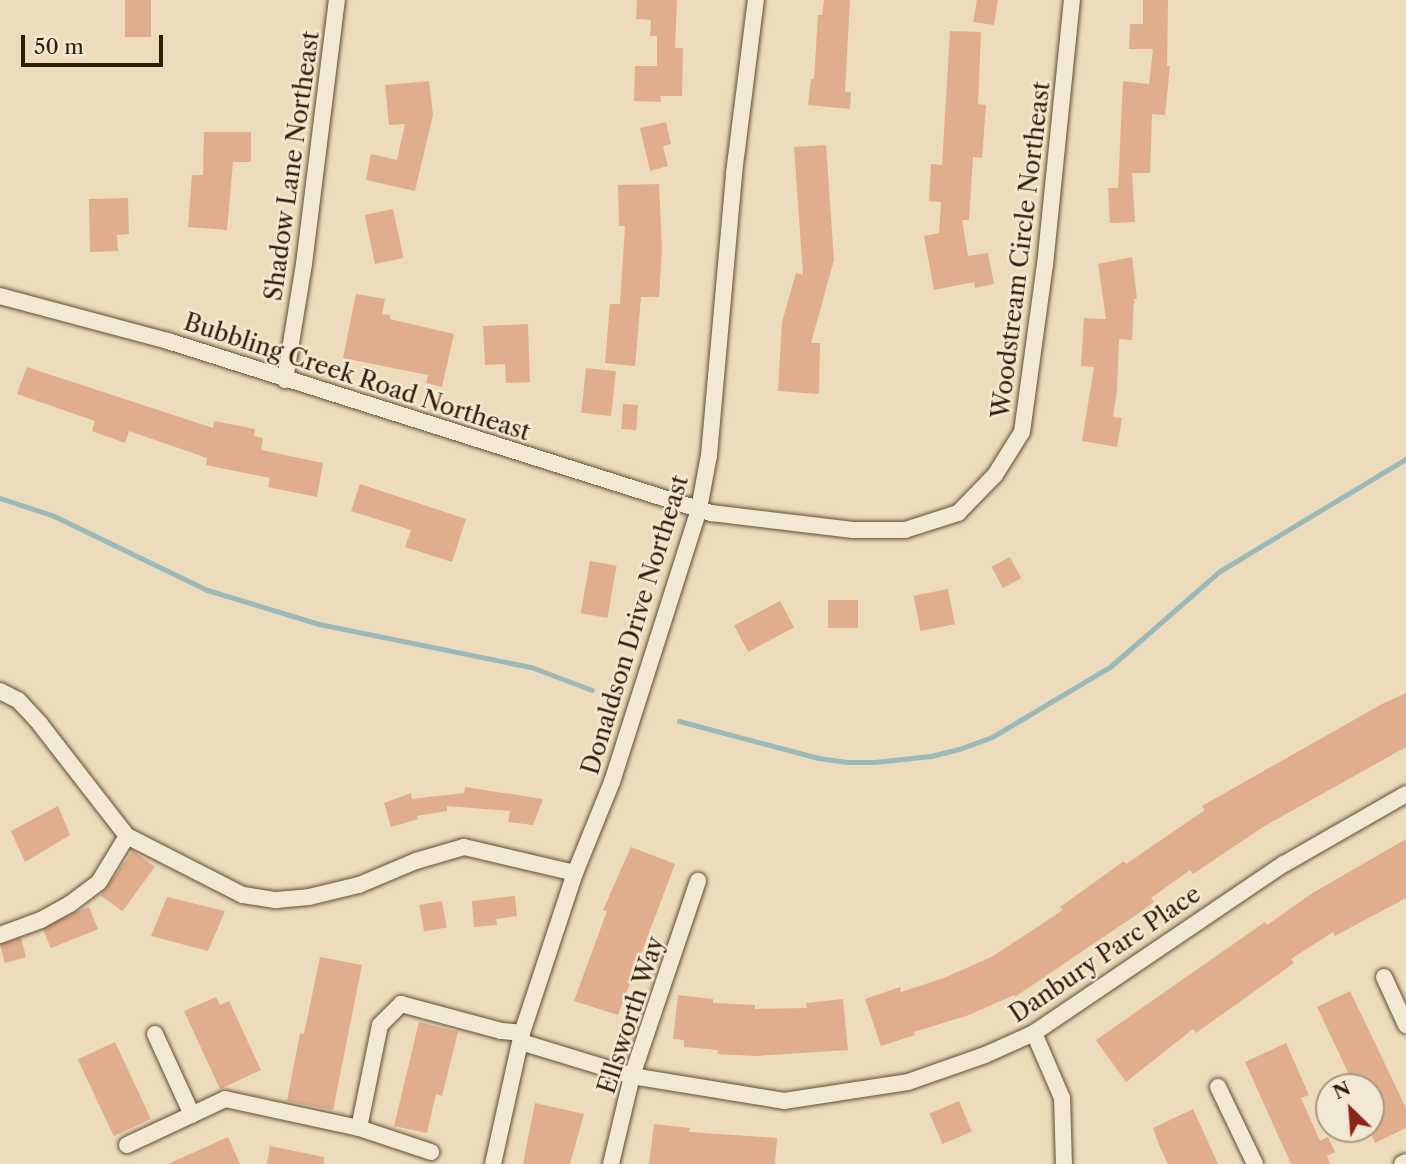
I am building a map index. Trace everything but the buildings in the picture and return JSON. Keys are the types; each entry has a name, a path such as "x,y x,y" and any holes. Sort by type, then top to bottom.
{"street":[{"name":"Shadow Lane Northeast","path":"285,380 304,264 337,0"},
{"name":"Donaldson Drive Northeast","path":"493,1164 521,1037 575,873 612,782 699,509 709,455 734,173 756,0"},
{"name":"Woodstream Circle Northeast","path":"699,509 711,513 853,530 905,530 958,513 995,475 1022,432 1045,265 1072,0"},
{"name":"Bubbling Creek Road Northeast","path":"0,296 169,341 285,380 699,509"},
{"path":"0,691 18,700 40,724 127,836 243,895 276,900 309,897 359,885 416,860 464,847 575,873"},
{"name":"Danbury Parc Place","path":"359,1128 380,1025 401,1004 521,1037 632,1076 784,1101 908,1082 985,1055 1034,1033 1232,897 1406,794"},
{"path":"0,934 41,920 90,890 99,882 127,836"},
{"name":"Ellsworth Way","path":"611,1164 632,1076 698,881"},
{"path":"1384,977 1406,1025"},
{"path":"1034,1033 1062,1098 1064,1164"},
{"path":"155,1034 192,1115"},
{"path":"1218,1087 1255,1164"},
{"path":"127,1145 225,1099 359,1128 431,1152"}],"waterway":[{"path":"679,721 818,758 847,762 931,756 959,749 992,737 1111,666 1220,571 1406,459"},
{"path":"0,498 54,516 207,590 319,624 531,667 592,690"}]}
